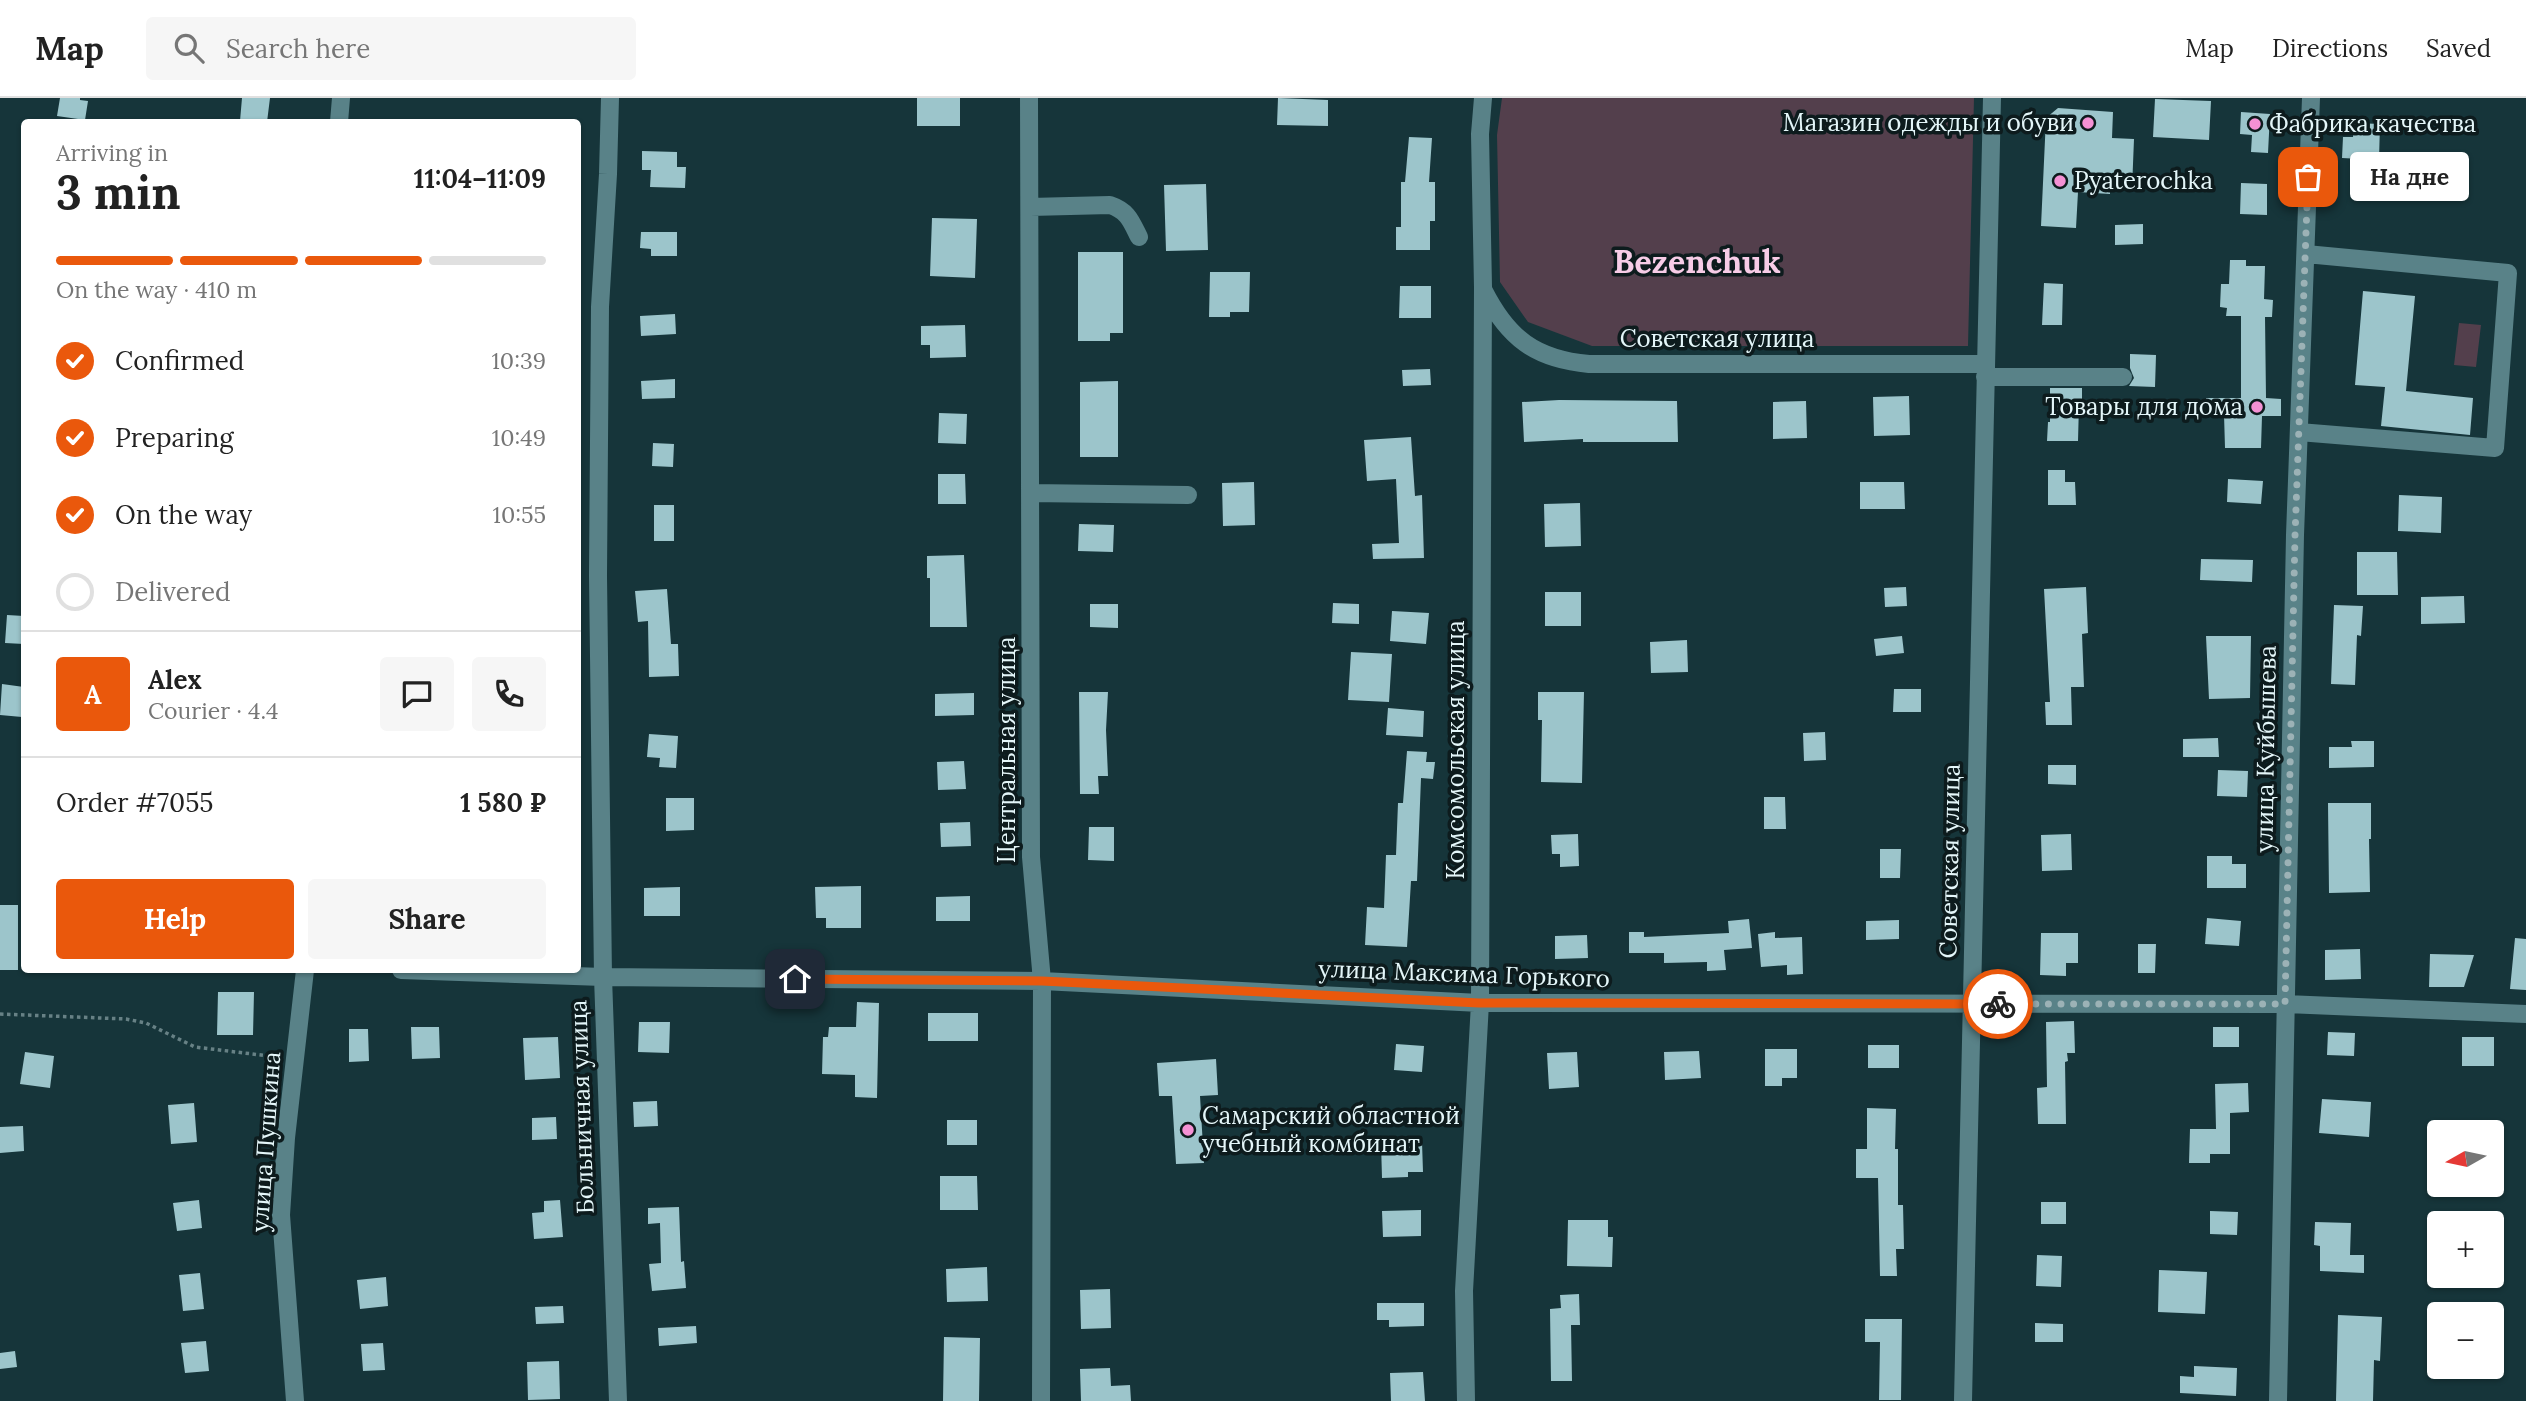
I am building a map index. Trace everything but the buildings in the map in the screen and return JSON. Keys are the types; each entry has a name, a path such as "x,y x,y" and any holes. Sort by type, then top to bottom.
{"street":[{"path":"339,119 341,98"},
{"name":"Больничная улица","path":"610,98 600,307 598,576 603,977 618,1401"},
{"name":"Центральная улица","path":"1029,98 1031,857 1042,981 1041,1401"},
{"name":"Комсомольская улица","path":"1466,1401 1464,1291 1479,1003 1482,288 1480,134 1483,98"},
{"name":"Советская улица","path":"1963,1401 1992,98"},
{"name":"улица Куйбышева","path":"2278,1401 2299,432 2311,98"},
{"path":"1030,207 1110,205 1121,208 1128,215 1139,237"},
{"path":"2299,432 2495,448 2508,273 2305,254"},
{"name":"Советская улица","path":"1482,288 1496,316 1505,327 1530,347 1566,362 1985,371"},
{"path":"1985,371 2123,377"},
{"path":"1030,493 1188,495"},
{"name":"улица Пушкина","path":"295,1401 281,1215 286,1138 305,973"},
{"name":"улица Максима Горького","path":"488,973 603,977 1042,981 1479,1003 2285,1004 2526,1014"}],"path":[{"path":"0,1014 125,1019 146,1023 195,1046 296,1060"}],"shaded area":[{"path":"1502,98 1974,98 1968,346 1592,346 1528,322 1500,282 1497,135"},
{"path":"2459,323 2481,325 2476,367 2454,365"}],"way so far":[{"path":"1998,1004 2285,1004 2295,536 2308,177"}],"place":[{"name":"Магазин одежды и обуви","path":"2088,123"},
{"name":"Фабрика качества","path":"2255,124"},
{"name":"На дне","path":"2308,177"},
{"name":"Pyaterochka","path":"2060,181"},
{"name":"Товары для дома","path":"2257,407"},
{"name":"Самарский областной учебный комбинат","path":"1188,1130"}],"district":[{"name":"Bezenchuk","path":"1697,262"}],"route":[{"path":"795,979 1042,981 1479,1003 1998,1004"}]}
